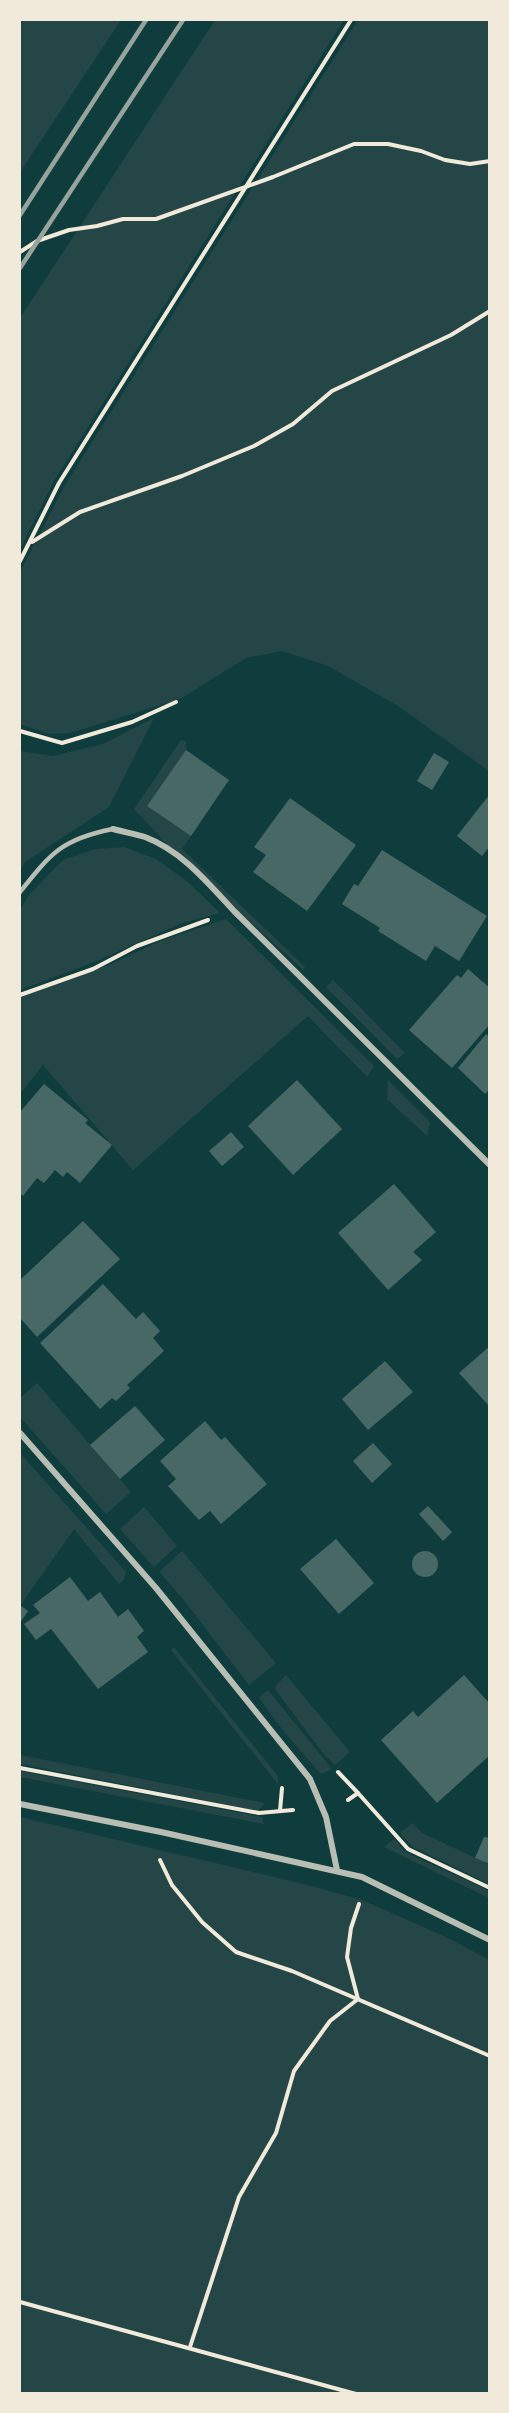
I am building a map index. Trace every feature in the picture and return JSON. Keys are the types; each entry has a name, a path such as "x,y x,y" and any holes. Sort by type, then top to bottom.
{"street":[{"path":"113,829 146,837 172,852 199,873 234,911 489,1164"},
{"path":"20,1433 156,1588 310,1779 326,1817 337,1870"},
{"path":"20,1804 161,1832 362,1877 489,1940"}],"lane":[{"path":"20,892 46,859 72,841 113,829"}],"path":[{"path":"20,561 59,483 351,20"},
{"path":"20,252 38,241 69,230 123,219 156,219 273,177 354,144 388,144 422,151 446,160 470,164 489,161"},
{"path":"30,543 80,512 182,476 254,446 293,424 332,391 451,335 489,311"},
{"path":"20,731 62,743 132,722 177,702"},
{"path":"20,995 93,969 137,946 234,911"},
{"path":"20,1768 259,1814 298,1809 326,1817 358,1793 408,1849 489,1887"},
{"path":"161,1832 157,1850 172,1885 202,1922 236,1952 292,1971 489,2056"},
{"path":"358,1999 347,1957 351,1928 361,1898 362,1877"},
{"path":"190,2347 239,2197 276,2133 294,2071 330,2021 358,1999"},
{"path":"20,2302 356,2394"}],"shaded area":[{"path":"20,20 121,20 20,172"},
{"path":"215,20 344,20 54,481 20,550 20,318"},
{"path":"358,20 489,20 489,771 398,706 328,666 282,651 246,658 180,699 70,733 48,734 20,724 20,572 65,485"},
{"path":"154,718 109,807 25,862 20,871 20,751 53,756 103,744"},
{"path":"181,740 186,741 186,750 147,806 191,836 182,849 305,967 303,970 179,857 134,809"},
{"path":"124,847 156,859 187,881 220,913 182,923 97,961 20,990 20,910 29,895 63,860 96,849"},
{"path":"226,919 374,1066 367,1077 308,1016 133,1170 43,1065 20,1094 20,997 113,963 160,941"},
{"path":"333,980 405,1053 397,1059 326,987"},
{"path":"388,1080 430,1122 427,1136 387,1099"},
{"path":"37,1383 131,1492 106,1514 20,1417 20,1398"},
{"path":"20,1453 126,1572 124,1580 119,1584 74,1529 20,1606"},
{"path":"144,1507 177,1546 154,1567 120,1529"},
{"path":"182,1551 276,1663 249,1685 183,1599 159,1572"},
{"path":"174,1647 278,1776 278,1784 171,1650"},
{"path":"286,1675 350,1752 335,1765 322,1752 274,1688"},
{"path":"268,1690 332,1769 321,1774 285,1733 259,1698"},
{"path":"20,1755 265,1803 258,1811 20,1764"},
{"path":"20,1771 262,1817 264,1824 20,1777"},
{"path":"20,1817 300,1883 362,1900 448,1938 489,1960 489,2393 20,2394"},
{"path":"413,1823 422,1833 489,1864 489,1884 413,1847 400,1833"},
{"path":"394,1839 405,1852 489,1891 489,1898 384,1847"}],"building":[{"path":"186,750 229,780 191,836 147,806"},
{"path":"434,753 449,762 432,790 417,781"},
{"path":"490,794 490,846 482,856 457,836"},
{"path":"290,798 356,845 307,911 253,872 266,855 254,847"},
{"path":"382,850 487,916 459,961 435,946 426,961 378,931 380,928 342,904 354,884 358,886"},
{"path":"468,969 490,988 490,1024 452,1068 409,1030 457,975 461,978"},
{"path":"486,1034 490,1038 490,1089 485,1094 458,1068"},
{"path":"297,1080 342,1129 293,1175 248,1126"},
{"path":"44,1084 88,1120 85,1123 112,1145 80,1183 67,1172 63,1177 55,1170 44,1183 37,1178 23,1196 20,1193 20,1112"},
{"path":"231,1132 244,1147 222,1166 209,1151"},
{"path":"394,1184 436,1232 413,1252 422,1260 388,1290 338,1233"},
{"path":"83,1221 120,1259 37,1337 20,1318 20,1280"},
{"path":"103,1284 136,1319 143,1312 160,1331 153,1338 164,1351 127,1385 130,1388 116,1401 112,1398 100,1409 40,1343"},
{"path":"490,1346 490,1407 459,1373"},
{"path":"385,1361 413,1392 368,1430 342,1399"},
{"path":"135,1406 165,1440 120,1479 90,1445"},
{"path":"205,1421 221,1440 225,1437 267,1484 221,1524 210,1511 199,1520 168,1486 176,1479 160,1461"},
{"path":"373,1443 392,1464 372,1483 353,1461"},
{"path":"428,1506 452,1532 443,1541 419,1514"},
{"path":"336,1539 374,1583 339,1614 300,1569"},
{"path":"425,1551 434,1555 438,1564 434,1573 425,1577 416,1573 412,1564 416,1555"},
{"path":"70,1577 88,1601 100,1592 118,1617 128,1609 144,1631 137,1637 148,1652 98,1689 51,1629 36,1640 24,1624 40,1613 33,1605"},
{"path":"20,1605 28,1611 20,1623"},
{"path":"464,1675 490,1704 490,1755 437,1803 381,1740 413,1711 418,1717"},
{"path":"484,1837 490,1838 490,1864 475,1858"}],"railway":[{"path":"20,215 146,20"},
{"path":"20,268 183,20"}]}
